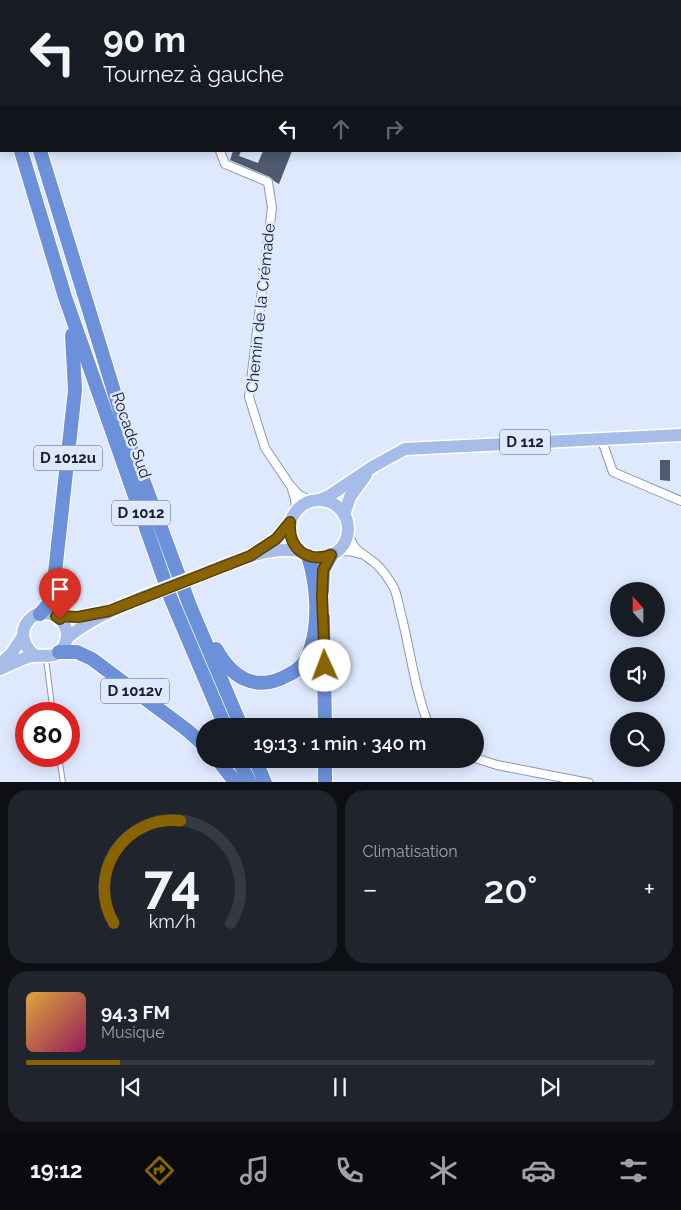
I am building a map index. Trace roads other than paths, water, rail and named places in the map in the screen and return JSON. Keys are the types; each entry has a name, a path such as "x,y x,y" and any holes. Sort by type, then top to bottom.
{"highway":[{"name":"Rocade Sud","path":"20,152 65,297 171,599 222,718"},
{"name":"Rocade Sud","path":"40,152 132,450 190,606 238,718"},
{"name":"D 1012u","path":"40,614 52,600 75,390 73,345 65,297"},
{"path":"190,606 202,623 224,663 240,677 257,684 276,682 300,668 314,638 316,596 314,576 304,554"},
{"path":"325,718 323,570 334,554"},
{"name":"D 1012v","path":"59,652 77,652 92,659 196,738"},
{"path":"224,768 236,782"},
{"path":"243,768 250,782"},
{"path":"259,768 265,782"},
{"path":"325,768 325,782"}],"main road":[{"name":"D 112","path":"316,500 329,496 374,466 405,449 681,435"},
{"name":"D 112","path":"344,514 355,489 374,466"},
{"path":"0,669 16,662 59,652 67,638 80,627 109,611 250,556 282,550 324,558 334,554 342,546 346,538 348,529 344,514 333,504 316,500 306,503 276,539 250,556"},
{"path":"293,517 291,538 304,554"},
{"path":"0,664 23,636 26,624 32,617 46,613 56,616 78,617 109,611"},
{"path":"56,616 64,623 67,638"},
{"path":"23,636 27,648 41,656"}],"street":[{"name":"Chemin de la Crémade","path":"220,152 225,164 268,182 272,208 249,397 265,448 290,485"},
{"path":"601,438 613,472 681,501"},
{"path":"290,485 299,495 316,500"},
{"path":"290,485 295,499 293,517"},
{"path":"348,529 350,540 360,554"},
{"path":"334,554 349,551 360,554 377,564 394,588 420,702 426,718"},
{"path":"484,761 589,782"}],"lane":[{"path":"41,656 51,702"},
{"path":"61,767 63,782"}]}
